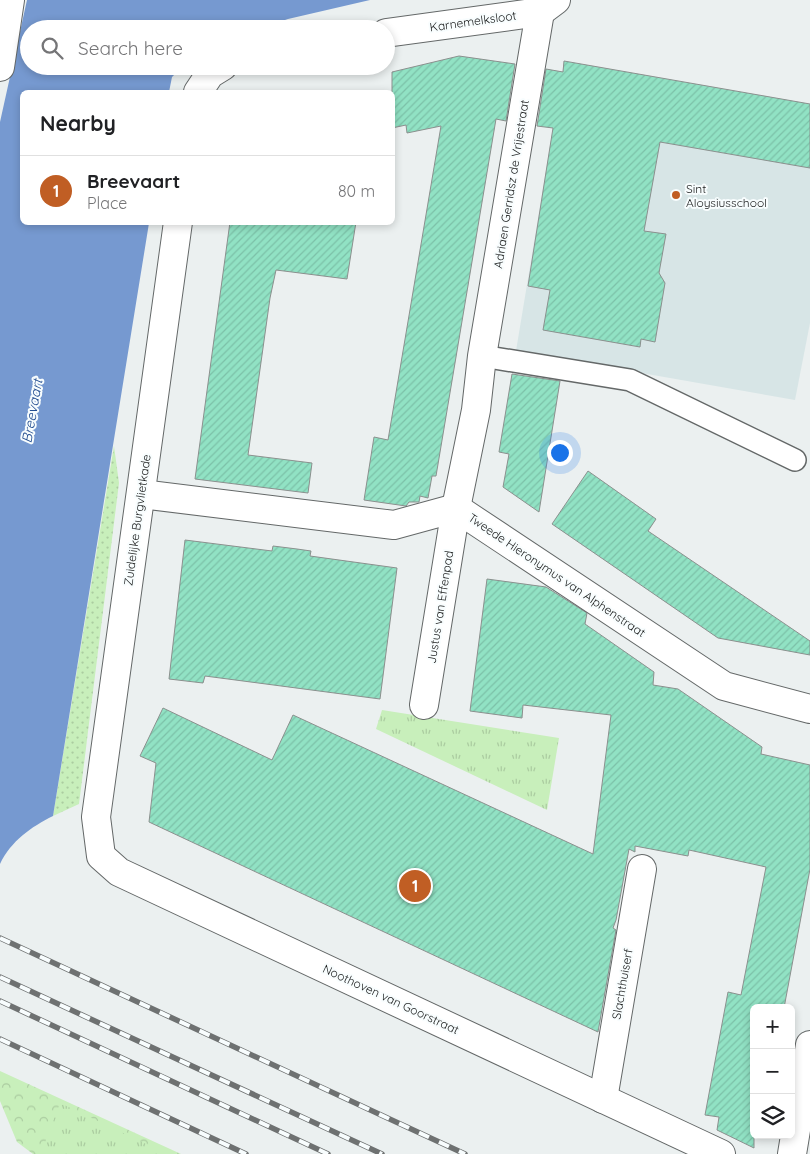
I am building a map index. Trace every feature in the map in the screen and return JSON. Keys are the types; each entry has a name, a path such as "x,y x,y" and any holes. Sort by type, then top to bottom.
{"street":[{"path":"0,68 10,0"},
{"name":"Karnemelksloot","path":"395,32 548,6"},
{"name":"Adriaen Gerridsz de Vrijestraat","path":"456,508 476,410 482,356 548,6"},
{"name":"Zuidelijke Burgvlietkade","path":"96,817 178,225"},
{"name":"Tweede Hieronymus van Alphenstraat","path":"141,494 394,525 456,508 724,686 810,709"},
{"name":"Justus van Effenpad","path":"424,705 456,508"},
{"name":"Noothoven van Goorstraat","path":"96,817 101,856 118,872 721,1154"},
{"name":"Slachthuiserf","path":"603,1099 642,869"},
{"path":"792,1154 810,1045"}],"lane":[{"path":"482,356 630,380 795,460"}],"shaded area":[{"name":"Sint Aloysiusschool","path":"564,61 810,104 810,323 795,400 516,351"}],"green space":[{"path":"114,446 119,483 79,804 53,816"},
{"path":"382,710 559,738 547,810 376,729"},
{"path":"0,1071 181,1154 33,1154 17,1142 0,1101"},
{"path":"60,1103 167,1154 42,1154"}],"water":[{"path":"27,0 370,0 285,20 23,20"},
{"path":"20,32 20,75 174,75 169,90 20,90 20,225 149,225 53,816 22,836 10,848 0,864 0,122"}],"building":[{"path":"459,56 515,64 506,121 496,119 436,476 432,476 428,498 420,496 419,502 409,502 406,506 364,500 374,437 388,440 441,126 407,133 406,125 395,127 395,90 392,90 392,75 395,75 395,71"},
{"path":"564,61 810,104 810,168 660,142 644,231 666,234 659,273 665,283 655,342 641,339 640,347 543,330 550,290 528,286 553,128 537,126 546,69 563,72"},
{"path":"230,225 356,225 347,279 276,270 270,298 248,455 312,463 308,493 195,479"},
{"path":"512,374 560,381 539,512 503,487 509,454 499,452"},
{"path":"588,471 656,519 648,531 810,641 810,655 718,638 552,524"},
{"path":"185,540 272,551 273,546 297,549 311,551 310,556 397,568 380,699 205,676 203,683 169,679"},
{"path":"487,579 546,587 587,613 585,624 654,672 653,685 678,689 762,747 761,754 810,765 810,869 785,1004 750,1004 750,1139 754,1139 754,1148 717,1130 719,1117 705,1115 728,992 741,995 766,867 689,850 688,856 635,846 635,852 629,849 613,928 616,930 598,1032 149,822 156,763 140,756 163,708 272,760 293,715 593,854 611,715 523,705 522,718 470,711"}],"railway":[{"path":"0,938 465,1154"},
{"path":"0,977 382,1154"},
{"path":"0,1001 328,1154"},
{"path":"0,1039 246,1154"}],"place":[{"name":"Sint Aloysiusschool","path":"676,195"},
{"name":"Breevaart","path":"415,886"}]}
